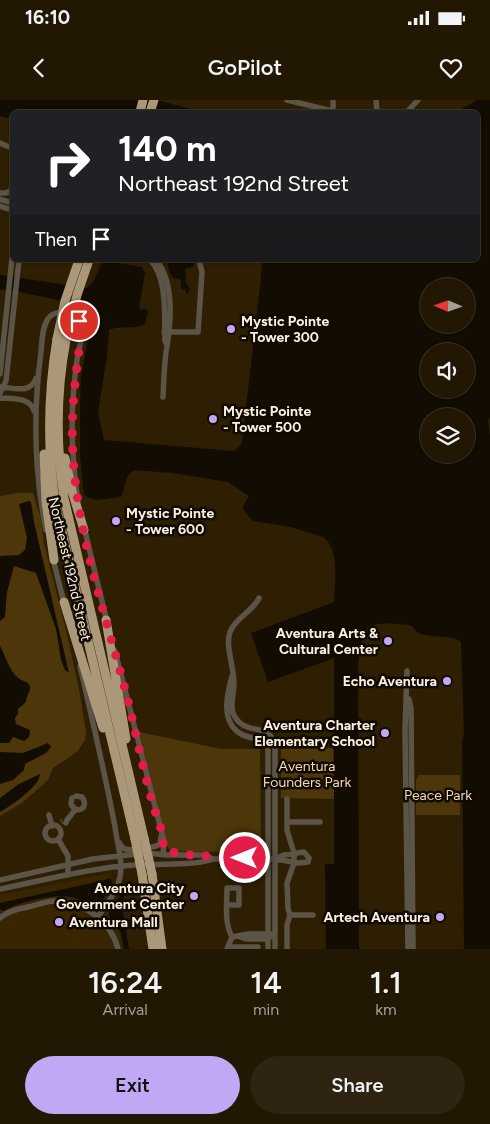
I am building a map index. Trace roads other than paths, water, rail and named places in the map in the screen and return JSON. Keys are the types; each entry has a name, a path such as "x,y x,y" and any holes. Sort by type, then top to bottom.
{"highway":[{"path":"54,560 46,501 44,433 56,338 65,302 78,262"},
{"path":"88,262 77,295 66,340 62,367 58,410 60,459 68,518 142,828"},
{"path":"49,402 50,452 56,507 120,778"},
{"path":"58,410 70,485 84,530"},
{"path":"64,602 109,748 152,874 162,949"},
{"path":"106,620 129,756 140,804 142,874 153,949"}],"street":[{"path":"289,100 327,110"},
{"path":"409,110 418,100"},
{"path":"0,374 12,262"},
{"path":"1,387 6,380 19,262"},
{"path":"152,262 158,270 167,332 163,397"},
{"path":"158,262 163,268 167,285 170,310 167,332"},
{"path":"167,332 198,332 202,272 200,262"},
{"name":"Northeast 192nd Street","path":"98,917 116,888 120,876 120,855 101,755 48,538 40,497 36,458 35,419 38,372 43,334 48,319 54,314 60,313 75,316 80,322 82,329 74,384 73,450 76,483 84,530 164,852"},
{"path":"1,387 20,390 30,388 35,383 38,372"},
{"path":"1,387 4,394 10,398"},
{"path":"0,398 25,400 31,403 34,408 35,419"},
{"path":"259,598 256,604 238,620 230,632 229,647 233,671 232,702 234,716 244,726 270,734 275,746 276,949"},
{"path":"233,671 226,705 230,722 239,733 263,741 268,747 268,949"},
{"path":"407,671 405,730 408,949"},
{"path":"407,688 411,713 413,949"},
{"path":"267,792 275,794"},
{"path":"61,824 61,836 56,840 48,839 46,835 47,830 61,824 75,810 82,809 86,803 82,797 74,797 71,804 75,810"},
{"path":"288,799 287,830 294,853 294,863 287,883 290,915 287,925 288,949"},
{"path":"49,815 61,824"},
{"path":"116,832 121,846 125,849 156,847 160,844 161,840 157,819"},
{"path":"287,822 320,822"},
{"path":"108,856 115,848 116,832"},
{"path":"56,840 68,856 68,875"},
{"path":"0,880 67,862 146,853 164,852 202,855 214,858 268,858 305,864 310,858 304,852 275,859"},
{"path":"148,863 160,858 164,852"},
{"path":"0,889 121,866 148,863 203,862 214,858"},
{"path":"8,878 10,887"},
{"path":"0,918 13,910 53,901 70,903 98,917 110,931 118,949"},
{"path":"227,905 227,924 235,936 246,939 275,934"},
{"path":"290,915 313,915"},
{"path":"227,948 235,936"},
{"path":"227,948 258,946"}],"place":[{"name":"Mystic Pointe - Tower 300","path":"231,329"},
{"name":"Mystic Pointe - Tower 500","path":"213,419"},
{"name":"Mystic Pointe - Tower 600","path":"116,521"},
{"name":"Aventura Arts & Cultural Center","path":"388,641"},
{"name":"Echo Aventura","path":"447,681"},
{"name":"Aventura Charter Elementary School","path":"385,733"},
{"name":"Aventura City Government Center","path":"194,896"},
{"name":"Artech Aventura","path":"440,917"},
{"name":"Aventura Mall","path":"59,922"}],"park label":[{"name":"Aventura Founders Park","path":"307,774"},
{"name":"Peace Park","path":"438,795"}]}
